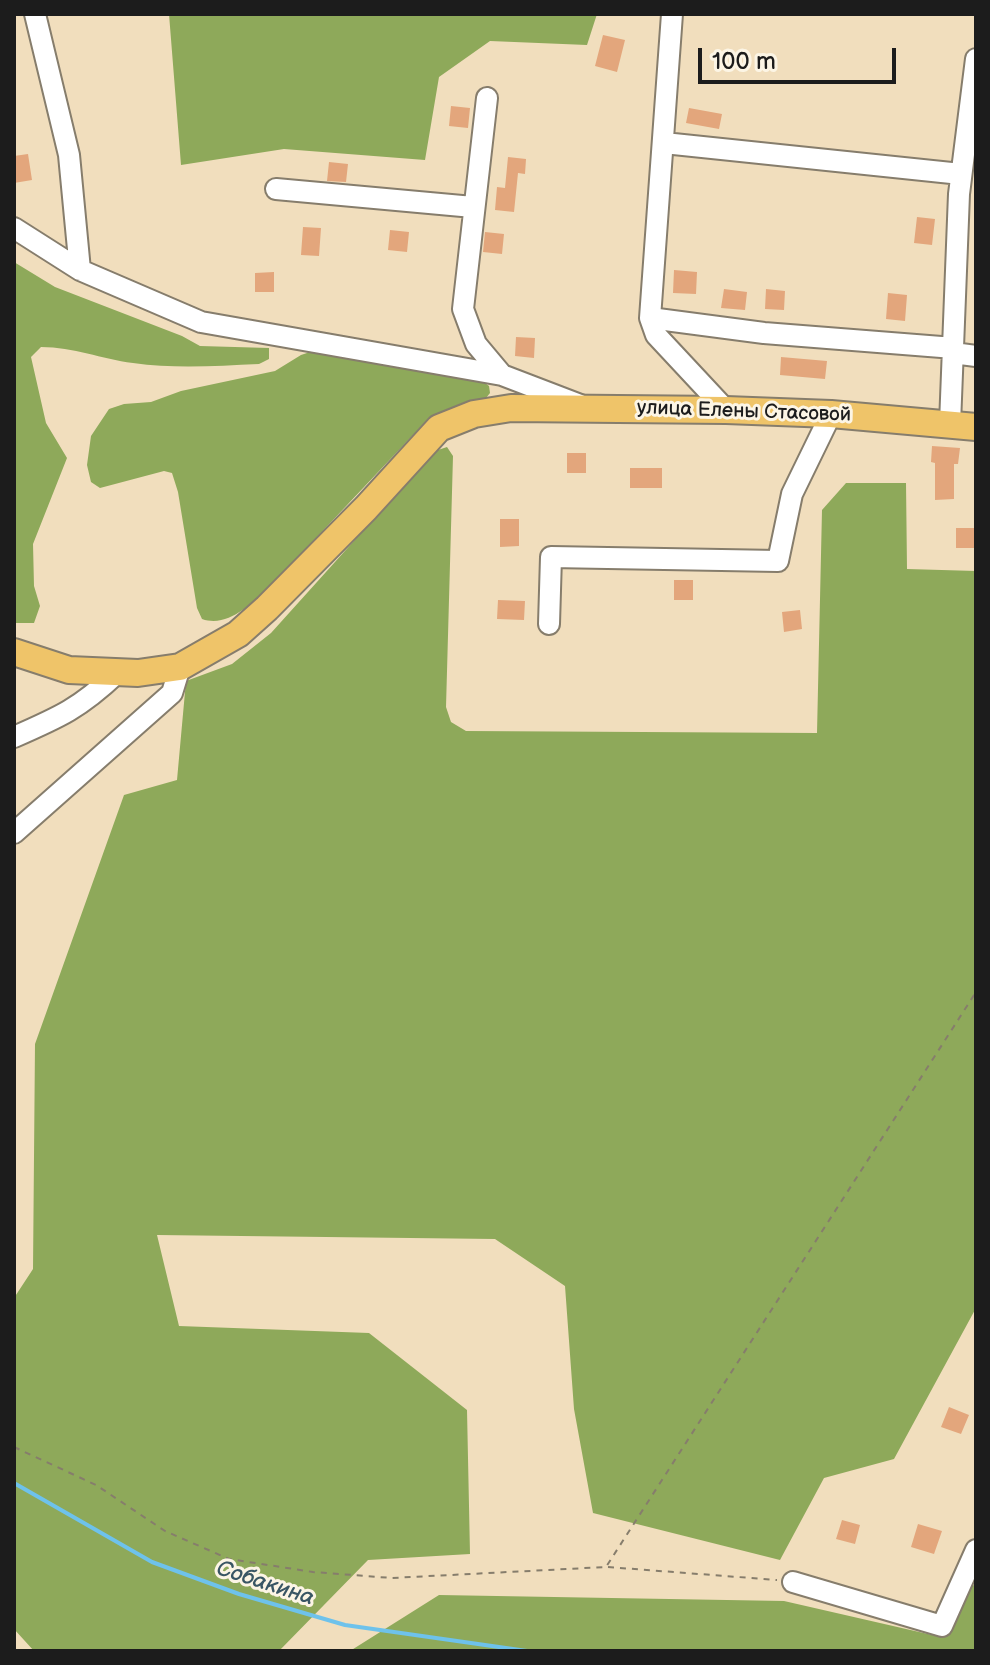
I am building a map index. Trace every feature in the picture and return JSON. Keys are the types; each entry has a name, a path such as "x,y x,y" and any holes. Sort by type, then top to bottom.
{"main road":[{"name":"улица Елены Стасовой","path":"180,667 238,634 366,508 439,428 474,414 511,408 726,410 831,414 963,426"},
{"path":"14,652 69,670 117,673 180,667"}],"street":[{"path":"35,14 69,155 80,270"},
{"path":"672,14 650,318 656,335 726,410"},
{"path":"963,426 954,350 961,174 976,59"},
{"path":"487,98 463,309 476,344 502,375"},
{"path":"664,143 961,174"},
{"path":"276,189 473,207"},
{"path":"14,228 80,270 201,322 502,375 586,408"},
{"path":"650,318 764,333 954,350 976,356"},
{"path":"549,624 551,557 778,561 792,494 831,414"},
{"path":"14,833 172,693 180,667"},
{"path":"14,737 64,716 87,701 117,673"},
{"path":"793,1582 942,1626 976,1550"}],"path":[{"path":"606,1567 976,992"},
{"path":"14,1447 96,1485 165,1531 229,1559 313,1572 392,1578 606,1567 793,1582"}],"green space":[{"path":"169,14 597,14 587,45 490,41 439,77 425,160 284,149 181,165"},
{"path":"14,262 55,287 182,336 200,346 269,348 269,359 259,364 211,366 133,363 41,347 31,357 46,423 67,458 33,544 34,586 40,606 34,623 14,623"},
{"path":"313,351 481,380 489,386 490,393 486,398 429,418 268,589 230,617 212,621 202,619 197,608 178,492 172,473 164,471 100,488 91,482 87,465 91,436 109,409 124,404 151,402 181,391 275,371"},
{"path":"447,447 453,456 446,707 451,722 466,731 817,733 822,510 846,483 906,483 907,569 976,571 976,1308 894,1459 824,1478 780,1560 593,1513 574,1409 565,1286 495,1239 157,1235 179,1326 369,1333 467,1410 470,1554 368,1560 279,1651 34,1651 14,1629 14,1298 33,1269 35,1044 124,795 177,780 186,681 232,664 271,633 435,451"},
{"path":"976,1585 976,1651 350,1651 439,1595 784,1601 941,1637 966,1586"}],"building":[{"path":"603,35 625,40 617,72 595,66"},
{"path":"451,106 470,108 468,128 449,126"},
{"path":"689,108 722,114 719,129 686,123"},
{"path":"28,154 32,180 14,183 14,156"},
{"path":"508,157 526,159 525,174 518,173 514,212 495,210 497,187 505,188"},
{"path":"329,162 348,164 346,182 327,181"},
{"path":"917,217 935,219 932,245 914,243"},
{"path":"303,227 321,228 319,256 301,255"},
{"path":"390,230 409,232 407,252 388,250"},
{"path":"485,232 504,234 502,254 483,252"},
{"path":"674,270 697,272 696,294 673,293"},
{"path":"274,272 274,292 255,292 255,273"},
{"path":"724,289 747,292 745,310 721,308"},
{"path":"766,289 785,291 784,310 765,309"},
{"path":"888,293 907,295 905,321 886,319"},
{"path":"516,337 535,338 534,358 515,356"},
{"path":"781,357 827,361 825,379 780,375"},
{"path":"932,446 960,448 958,464 954,464 954,499 935,500"},
{"path":"567,453 586,453 586,473 567,473"},
{"path":"630,468 662,468 662,488 630,488"},
{"path":"500,519 519,519 519,546 500,547"},
{"path":"956,528 975,528 975,548 956,548"},
{"path":"674,580 693,580 693,600 674,600"},
{"path":"498,600 525,601 524,620 497,619"},
{"path":"800,610 802,629 784,632 782,612"},
{"path":"949,1407 969,1415 961,1434 941,1427"},
{"path":"842,1520 860,1525 855,1544 836,1539"},
{"path":"918,1524 942,1531 934,1554 911,1547"}],"waterway":[{"name":"Собакина","path":"14,1483 152,1562 239,1594 345,1625 527,1651"}]}
